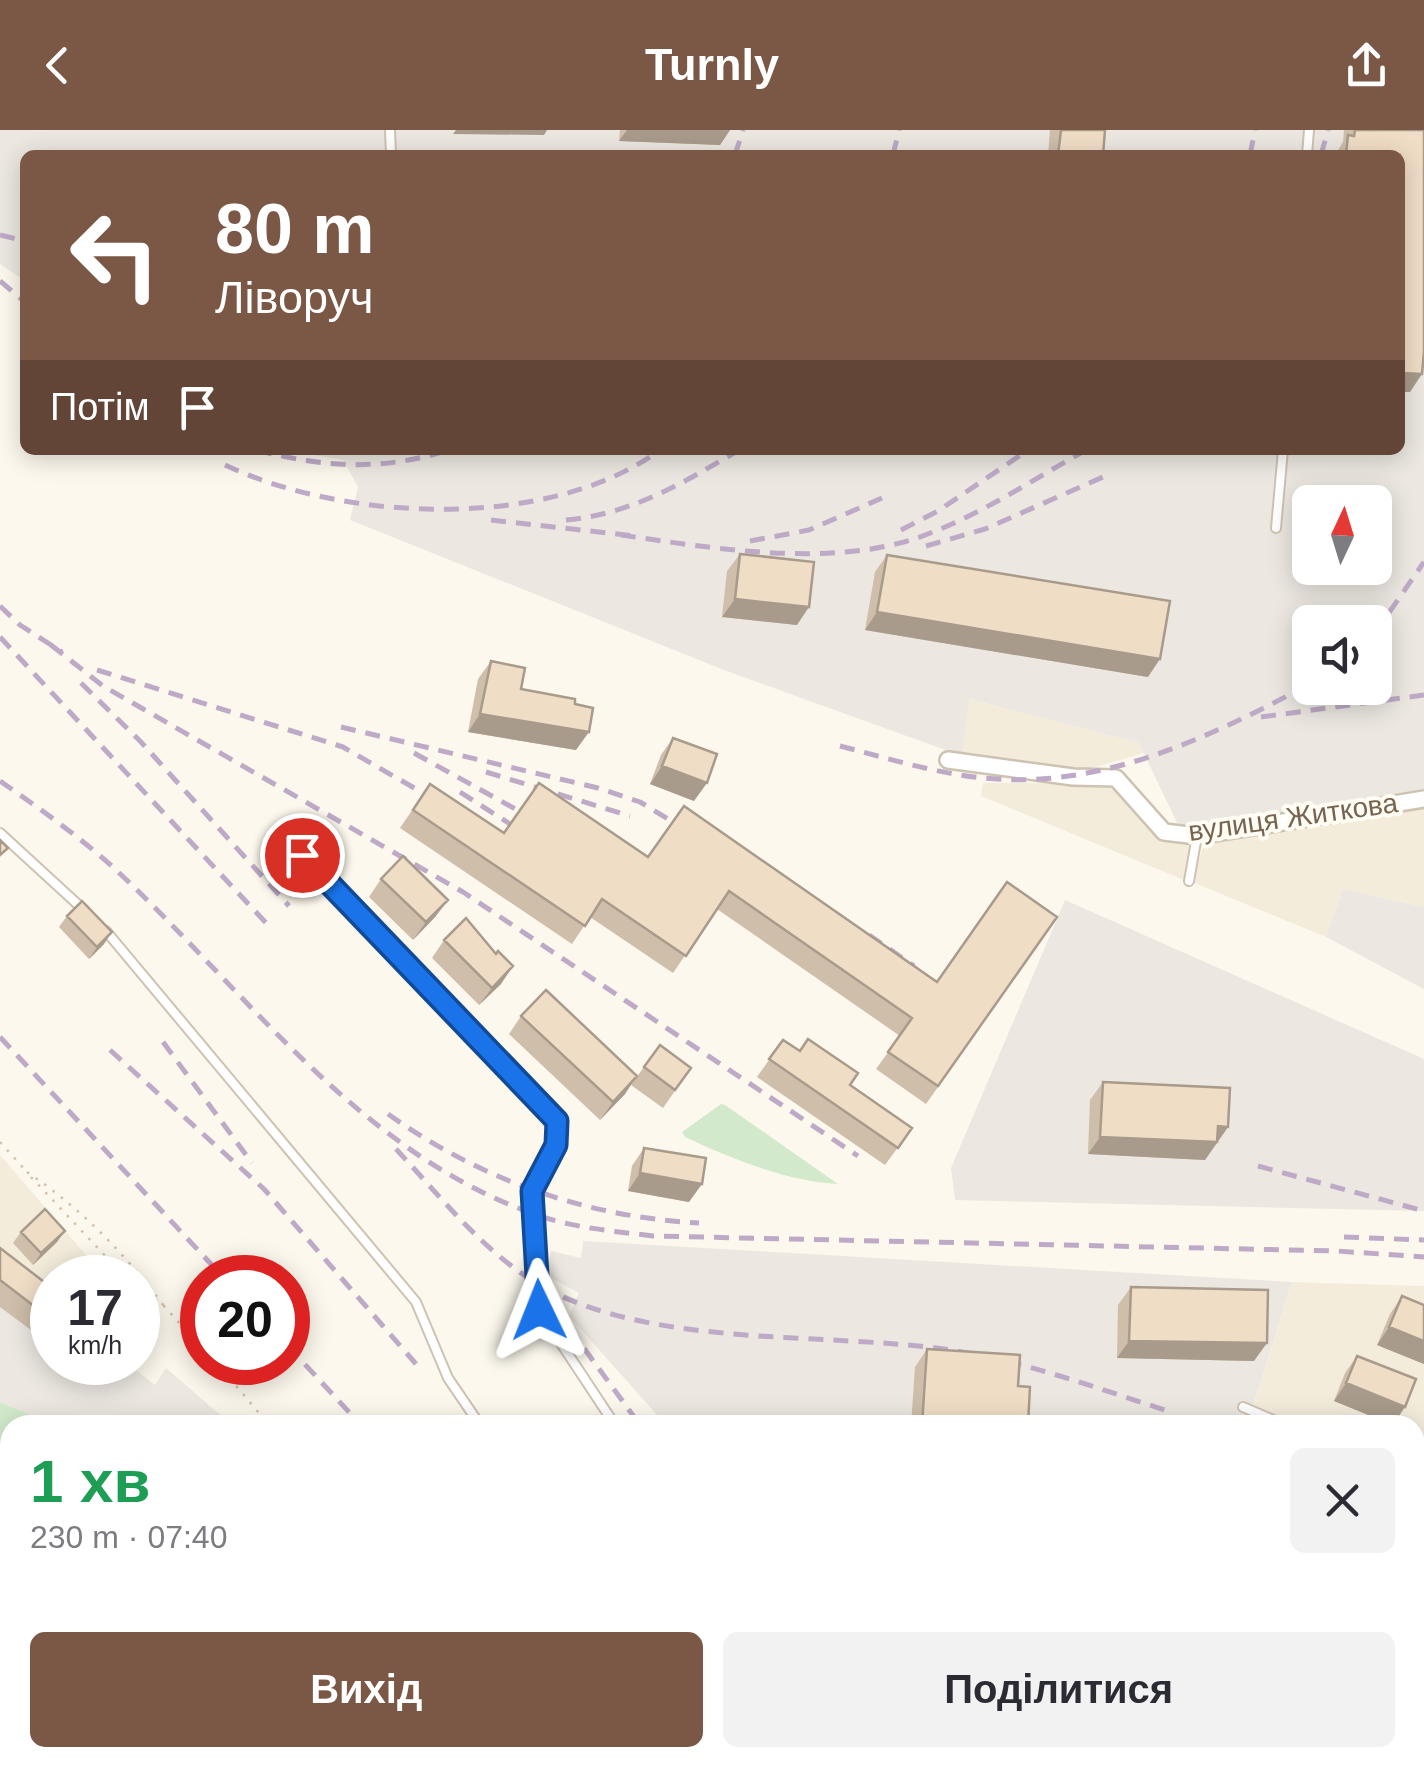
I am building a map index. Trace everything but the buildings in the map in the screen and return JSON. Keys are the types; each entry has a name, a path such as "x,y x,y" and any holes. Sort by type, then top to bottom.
{"street":[{"name":"вулиця Житкова","path":"948,760 1073,777 1116,778 1164,832 1197,836 1424,798"}],"lane":[{"path":"1276,528 1283,455"},
{"path":"0,833 87,913"},
{"path":"1189,880 1197,836"},
{"path":"302,855 557,1121 556,1145 532,1191 539,1310 609,1415"},
{"path":"101,926 148,976 416,1302 448,1378 473,1415"},
{"path":"1243,1407 1262,1415"}],"path":[{"path":"0,1142 105,1255"},
{"path":"27,1172 68,1200 119,1249 180,1324"},
{"path":"160,1303 164,1306"},
{"path":"235,1385 261,1415"}],"shaded area":[{"path":"0,130 1424,130 1424,793 1219,827 1180,829 1139,743 969,699 962,756 724,670 350,520 358,487 343,460 314,455 1405,455 1405,150 20,150 20,278 0,264"},
{"path":"968,699 1139,743 1144,753 1082,771 962,756"},
{"path":"983,783 1092,783 1114,787 1154,827 1159,839 1185,841 1191,847 1184,880 981,796"},
{"path":"1424,807 1424,907 1343,889 1326,937 1192,882 1204,844"},
{"path":"1343,889 1424,907 1424,989 1326,937"},
{"path":"1065,900 1424,1059 1424,1211 955,1200 951,1168"},
{"path":"0,1155 86,1255 30,1255 30,1283 0,1259"},
{"path":"583,1241 1292,1282 1250,1415 657,1415 569,1316 579,1293 547,1276 551,1251 581,1258"},
{"path":"0,1259 30,1283 30,1385 160,1385 166,1368 180,1380 180,1385 186,1385 220,1415 31,1415 0,1402"},
{"path":"1292,1282 1424,1286 1424,1415 1251,1415"}],"green space":[{"path":"721,1104 838,1184 760,1168 685,1137 682,1132"},
{"path":"0,1402 31,1415 0,1415"}],"railway":[{"path":"737,150 743,130"},
{"path":"894,150 899,130"},
{"path":"1251,150 1255,130"},
{"path":"1322,150 1328,130"},
{"path":"0,235 20,240"},
{"path":"0,281 20,298"},
{"path":"279,455 353,465 432,455"},
{"path":"225,465 274,484 328,498 387,507 446,509 505,505 562,495 614,476 651,455"},
{"path":"566,520 635,504 730,455"},
{"path":"901,530 938,511 1021,455"},
{"path":"621,535 769,553 846,552 882,547 961,520 1077,455"},
{"path":"926,546 985,529 1103,477"},
{"path":"750,541 809,530 882,498"},
{"path":"491,520 635,536"},
{"path":"1392,608 1424,562"},
{"path":"0,606 20,625 62,652"},
{"path":"0,637 267,924"},
{"path":"51,645 103,686 463,892 858,1156"},
{"path":"97,670 343,747 449,808"},
{"path":"81,683 141,742 289,906"},
{"path":"840,746 965,776 1027,780 1070,776 1111,768 1193,741 1292,693"},
{"path":"1261,717 1424,695"},
{"path":"341,727 598,788 640,802 698,837"},
{"path":"414,753 519,811"},
{"path":"486,772 630,816"},
{"path":"0,781 115,869 308,1064 359,1110 413,1151 471,1186 548,1219 653,1236 1337,1251 1424,1257"},
{"path":"460,792 510,824"},
{"path":"869,935 914,966"},
{"path":"0,1037 203,1255"},
{"path":"163,1042 252,1163"},
{"path":"110,1050 264,1189 416,1364"},
{"path":"388,1114 460,1158 536,1191 616,1213 699,1223"},
{"path":"396,1149 463,1223 500,1257 540,1285 584,1305 683,1328 896,1344 973,1354 1059,1376 1171,1412"},
{"path":"1258,1166 1424,1211"},
{"path":"1344,1237 1424,1240"},
{"path":"540,1288 633,1415"},
{"path":"310,1370 352,1415"}],"route":[{"path":"302,855 557,1121 556,1145 532,1191 539,1310"}]}
